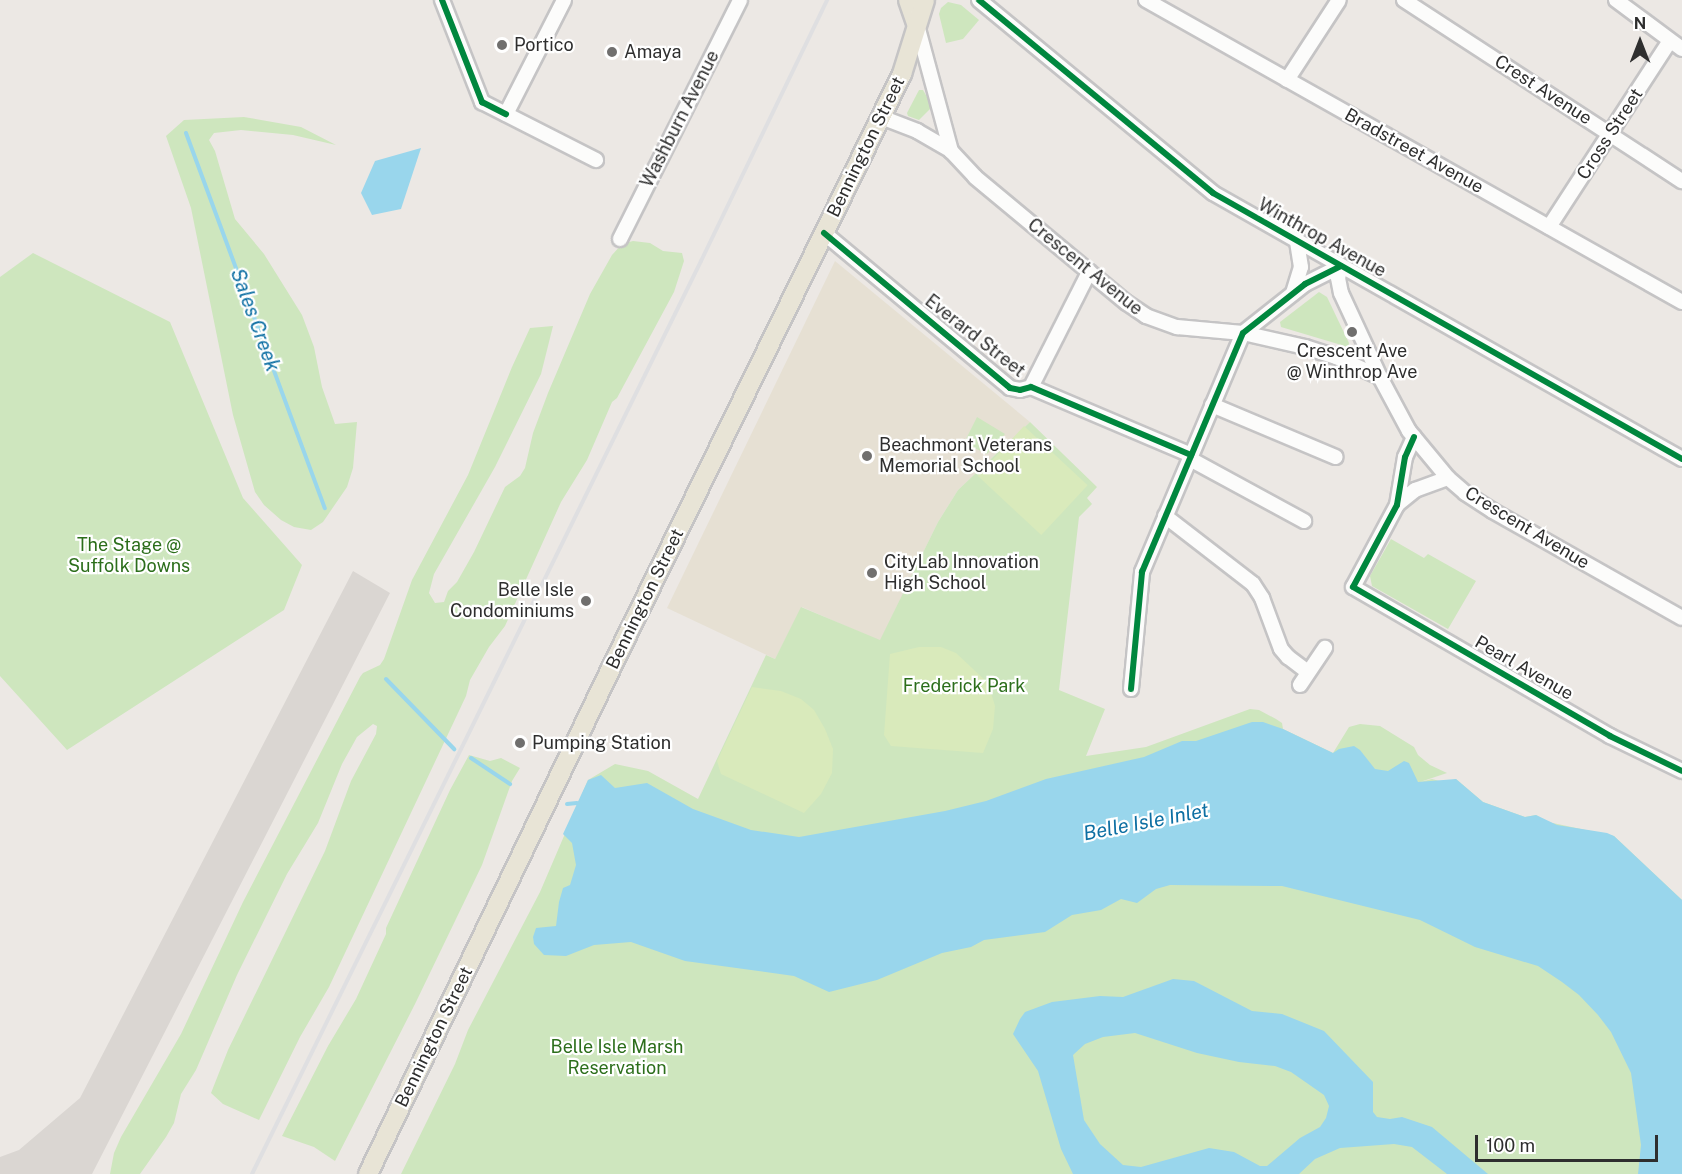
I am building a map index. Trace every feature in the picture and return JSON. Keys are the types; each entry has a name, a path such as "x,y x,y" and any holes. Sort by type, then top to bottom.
{"main road":[{"path":"908,0 916,23"},
{"name":"Bennington Street","path":"368,1174 881,117 907,60 916,23 926,0"}],"street":[{"path":"442,0 482,102 596,160"},
{"path":"506,114 564,0"},
{"name":"Washburn Avenue","path":"620,239 740,0"},
{"name":"Winthrop Avenue","path":"979,0 1213,193 1682,459"},
{"name":"Bradstreet Avenue","path":"1146,0 1682,302"},
{"path":"1287,80 1339,0"},
{"name":"Crest Avenue","path":"1404,0 1682,181"},
{"path":"1616,0 1676,45"},
{"name":"Crescent Avenue","path":"916,23 951,151"},
{"name":"Cross Street","path":"1549,227 1610,134 1676,45"},
{"name":"Crescent Avenue","path":"881,117 916,131 951,151 975,177 1089,272 1136,310 1156,321 1187,329 1243,333 1316,350 1380,377"},
{"name":"Everard Street","path":"824,233 1010,388 1020,390 1031,387 1190,457 1304,521"},
{"path":"1293,293 1301,267 1297,241"},
{"path":"1131,688 1141,578 1243,333 1293,293 1341,266"},
{"name":"Crescent Avenue","path":"1341,266 1338,278 1341,294 1380,377 1414,437 1448,478 1465,493 1493,511 1682,618"},
{"path":"1031,387 1089,272"},
{"path":"1212,405 1336,457"},
{"path":"1398,505 1406,457 1414,437"},
{"path":"1398,505 1415,490 1448,478"},
{"name":"Pearl Avenue","path":"1398,505 1353,587 1610,736 1682,771"},
{"path":"1166,516 1253,584 1262,598 1281,649 1308,672"},
{"path":"1300,686 1325,648"}],"shaded area":[{"name":"Beachmont Veterans Memorial School","path":"835,261 1030,422 958,490 938,522 880,641 802,607 775,659 667,608"},
{"path":"353,571 390,593 92,1174 0,1174 0,1157 19,1150 80,1098"}],"green space":[{"path":"948,2 961,5 979,20 963,39 946,43 939,14 941,8"},
{"path":"919,90 923,90 930,102 930,109 919,120 908,116 907,113"},
{"path":"244,117 301,127 336,145 293,135 241,130 214,133 209,140 215,151 235,219 264,254 302,315 314,347 322,387 335,424 357,422 353,468 347,487 323,522 311,530 294,527 281,520 264,505 255,492 233,415 191,208 166,136 184,120"},
{"path":"633,241 650,243 663,251 682,253 684,261 674,292 617,398 612,402 587,460 561,502 505,626 489,647 470,680 466,696 329,987 300,1037 259,1120 223,1104 211,1093 228,1050 325,851 351,781 376,734 377,726 373,724 357,737 342,764 318,823 287,874 237,975 196,1070 181,1094 174,1123 166,1137 140,1174 110,1174 114,1153 121,1137 181,1034 243,902 360,677 363,673 380,665 384,659 412,580 468,475 530,328 553,326 541,374 495,467 434,574 429,593 435,603 444,602 448,591 457,582 474,552 505,487 520,476 525,468 533,433 590,294 612,255 622,244"},
{"name":"The Stage @ Suffolk Downs","path":"33,253 170,322 243,498 302,565 284,610 67,750 0,676 0,277"},
{"path":"1319,292 1327,297 1349,343 1348,347 1281,327 1280,322"},
{"path":"977,417 1005,434 987,454 964,443"},
{"path":"1030,422 1097,487 1087,498 1092,504 1079,517 1059,690 1105,709 1086,756 1146,747 1250,709 1259,710 1276,719 1282,723 1283,729 1333,753 1349,727 1360,724 1380,726 1414,747 1418,755 1430,765 1447,773 1420,782 1432,779 1443,782 1456,779 1483,802 1525,817 1536,815 1548,822 1614,836 1682,900 1682,1174 401,1174 455,1064 468,1030 540,892 588,780 615,764 648,771 698,799 766,655 775,659 801,607 880,640 938,522 958,490"},
{"path":"1024,426 1088,485 1041,535 978,476"},
{"path":"1391,539 1424,558 1428,554 1476,581 1448,629 1372,586 1370,576"},
{"name":"Frederick Park","path":"919,647 941,647 956,653 988,683 995,706 993,729 983,753 891,746 884,735 890,654"},
{"path":"752,687 781,691 801,699 814,710 825,729 833,749 832,773 821,794 804,813 721,774 717,761"},
{"path":"469,755 490,761 501,758 520,768 512,781 482,865 415,1004 335,1161 314,1147 282,1136 328,1046 356,999 386,934 386,928 450,790"}],"water":[{"path":"421,148 401,209 372,215 361,193 375,161"},
{"name":"Belle Isle Inlet","path":"1252,722 1263,722 1283,729 1333,753 1339,749 1354,746 1375,769 1388,771 1404,761 1409,763 1418,782 1456,779 1483,802 1525,817 1536,815 1557,825 1607,833 1614,836 1682,900 1682,1174 1638,1174 1641,1145 1631,1073 1611,1032 1579,995 1562,982 1538,966 1475,947 1420,920 1282,886 1170,885 1156,889 1137,903 1121,899 1101,910 1072,915 1045,932 984,940 971,947 942,953 877,980 829,992 794,976 685,961 631,942 594,945 566,956 544,955 534,944 533,937 536,928 556,926 563,888 570,885 576,865 572,843 563,834 588,780 601,775 615,788 647,783 693,809 751,830 799,837 945,811 986,801 1046,779 1144,757 1182,741 1196,741"},
{"path":"1173,979 1194,981 1252,1011 1282,1014 1324,1031 1373,1082 1373,1112 1377,1117 1390,1119 1402,1117 1432,1127 1488,1174 1447,1174 1412,1147 1394,1144 1340,1148 1315,1159 1299,1174 1073,1174 1061,1149 1038,1071 1013,1034 1025,1012 1052,1002 1100,996 1123,997","holes":["1135,1033 1197,1053 1239,1062 1275,1066 1291,1072 1324,1095 1329,1106 1326,1118 1320,1127 1300,1138 1267,1166 1260,1166 1234,1152 1209,1148 1141,1167 1123,1165 1100,1144 1084,1120 1073,1055 1085,1044 1103,1037"]}],"waterway":[{"name":"Sales Creek","path":"186,133 325,508"},
{"name":"Sales Creek","path":"386,679 454,749"},
{"name":"Sales Creek","path":"471,758 510,784"},
{"name":"Sales Creek","path":"567,804 577,803"}],"railway":[{"path":"252,1174 827,0"}],"cycle path":[{"path":"442,0 482,102 506,114"},
{"path":"979,0 1213,193 1682,459"},
{"path":"824,233 1010,388 1020,390 1031,387 1191,455"},
{"path":"1131,689 1142,572 1243,333 1305,284 1341,266"},
{"path":"1414,437 1405,457 1397,505 1353,587 1610,736 1682,771"}],"place":[{"name":"Portico","path":"502,45"},
{"name":"Amaya","path":"612,52"},
{"name":"Crescent Ave @ Winthrop Ave","path":"1352,332"},
{"name":"Beachmont Veterans Memorial School","path":"867,456"},
{"name":"CityLab Innovation High School","path":"872,573"},
{"name":"Belle Isle Condominiums","path":"586,601"},
{"name":"Pumping Station","path":"520,743"}],"park label":[{"name":"Belle Isle Marsh Reservation","path":"617,1058"}]}
